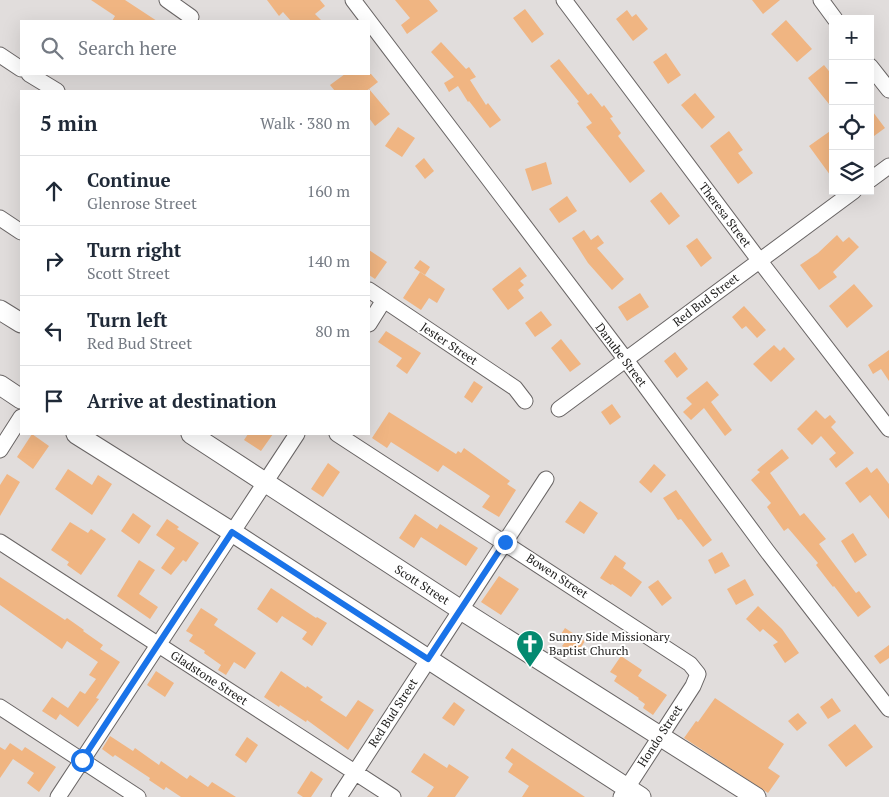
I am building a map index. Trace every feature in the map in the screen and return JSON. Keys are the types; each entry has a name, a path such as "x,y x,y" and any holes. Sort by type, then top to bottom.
{"main road":[{"path":"0,310 20,322"},
{"path":"0,385 20,398"},
{"path":"78,435 428,659 630,794"},
{"name":"Scott Street","path":"193,435 460,610 756,797"}],"street":[{"path":"167,0 191,17"},
{"name":"Danube Street","path":"353,0 368,20"},
{"name":"Theresa Street","path":"564,0 759,260 889,429"},
{"path":"821,0 832,15"},
{"name":"Danube Street","path":"370,22 626,360 766,551 889,709"},
{"path":"0,55 20,68"},
{"path":"874,71 889,90"},
{"path":"31,75 55,90"},
{"path":"874,177 889,166"},
{"name":"Red Bud Street","path":"559,409 848,195"},
{"path":"0,218 20,231"},
{"name":"Jester Street","path":"370,291 515,388 525,401"},
{"path":"370,322 384,300"},
{"path":"0,450 20,420"},
{"path":"58,797 296,435"},
{"name":"Bowen Street","path":"339,435 690,664 698,674"},
{"name":"Red Bud Street","path":"339,797 546,479"},
{"name":"Gladstone Street","path":"0,542 393,797"},
{"name":"Hondo Street","path":"630,794 660,736 693,686 698,674"},
{"path":"0,707 138,797"}],"building":[{"path":"91,0 125,0 155,20 113,20 115,16"},
{"path":"267,0 320,0 325,6 315,14 321,20 290,20 283,12 279,16"},
{"path":"395,0 429,0 438,11 407,34 401,25 410,18"},
{"path":"752,0 780,0 763,14"},
{"path":"525,9 544,34 532,43 513,18"},
{"path":"627,10 632,17 636,14 648,29 633,41 616,19"},
{"path":"786,20 812,49 797,62 771,34"},
{"path":"441,42 466,69 469,67 476,77 470,80 486,105 488,103 501,120 490,128 468,102 458,86 449,92 444,83 454,77 431,52"},
{"path":"666,53 681,75 668,84 653,62"},
{"path":"559,59 588,95 591,93 602,107 604,105 613,117 610,118 621,133 618,136 645,171 630,183 586,127 592,123 577,103 579,102 550,66"},
{"path":"824,65 829,71 829,104 808,78"},
{"path":"371,74 378,82 367,90 334,90 330,85 344,75"},
{"path":"370,90 390,114 375,126 370,119"},
{"path":"695,93 715,117 702,129 681,105"},
{"path":"874,113 885,128 874,136"},
{"path":"398,127 415,138 402,157 385,146"},
{"path":"729,131 743,150 738,153 753,173 738,184 710,146"},
{"path":"829,132 829,174 809,146"},
{"path":"424,158 434,171 425,179 415,166"},
{"path":"546,162 552,184 532,191 525,169"},
{"path":"661,192 680,216 669,225 650,201"},
{"path":"567,196 577,211 559,223 549,209"},
{"path":"584,230 591,240 598,235 604,243 597,248 624,279 612,290 588,263 572,238"},
{"path":"837,235 843,242 849,237 859,247 833,272 837,277 819,290 800,265 818,253"},
{"path":"697,238 712,258 701,267 686,246"},
{"path":"370,251 387,262 375,279 370,276"},
{"path":"420,260 430,267 425,275 414,268"},
{"path":"520,267 527,276 520,281 524,285 518,290 524,298 508,310 492,289"},
{"path":"420,272 445,289 437,303 429,298 421,310 403,298"},
{"path":"854,284 873,306 847,328 829,306"},
{"path":"640,293 649,307 627,321 618,307"},
{"path":"744,306 766,330 757,338 746,326 742,329 732,317"},
{"path":"541,311 552,325 535,337 525,323"},
{"path":"386,331 421,353 407,374 396,366 402,358 378,342"},
{"path":"561,339 581,364 570,372 551,348"},
{"path":"774,345 780,351 784,347 795,359 771,382 753,364"},
{"path":"889,350 889,381 881,369 873,374 868,365"},
{"path":"675,352 688,369 677,378 664,361"},
{"path":"474,381 483,387 472,403 464,397"},
{"path":"707,381 719,395 711,402 732,430 725,436 704,408 691,420 683,412 692,404 686,398"},
{"path":"612,404 621,417 610,425 601,412"},
{"path":"816,410 825,419 830,415 836,422 831,427 854,453 836,468 829,459 836,453 821,436 812,445 797,429"},
{"path":"389,412 456,454 458,451 461,453 464,448 510,481 507,484 516,490 499,517 482,507 490,496 443,465 438,472 391,442 387,448 372,438"},
{"path":"31,435 49,446 33,469 17,457"},
{"path":"247,435 272,435 261,451 244,440"},
{"path":"782,449 789,458 770,473 800,516 804,513 826,539 819,544 856,593 859,591 871,607 858,617 816,565 818,563 788,528 784,531 767,507 771,503 751,480 760,472 757,470"},
{"path":"328,463 340,472 323,497 311,489"},
{"path":"654,464 666,475 651,493 639,482"},
{"path":"867,467 871,473 877,468 889,484 889,519 870,495 860,503 845,483"},
{"path":"68,469 92,485 98,475 112,484 92,515 55,489"},
{"path":"7,474 20,482 0,516 0,485"},
{"path":"676,490 712,540 703,547 681,519 678,520 663,498"},
{"path":"580,501 598,513 584,534 565,522"},
{"path":"133,513 151,526 139,544 121,531"},
{"path":"415,514 437,529 440,524 478,548 466,566 421,537 414,548 399,538"},
{"path":"167,519 179,527 177,529 199,543 186,562 183,560 171,575 161,568 175,548 156,535"},
{"path":"70,522 88,533 91,529 106,539 81,575 67,565 69,562 51,550"},
{"path":"853,533 867,555 855,563 841,541"},
{"path":"722,552 730,566 715,574 708,560"},
{"path":"615,555 626,563 623,568 642,582 631,597 600,578"},
{"path":"139,560 155,570 139,594 158,607 150,619 117,596"},
{"path":"499,576 519,589 501,615 481,602"},
{"path":"0,577 65,620 67,618 84,630 103,645 100,649 120,662 96,698 99,699 78,727 60,714 56,720 42,711 52,697 68,708 80,691 85,694 96,679 89,675 98,662 67,641 62,649 0,605"},
{"path":"745,579 754,595 736,605 727,589"},
{"path":"658,580 672,598 662,606 648,587"},
{"path":"271,588 316,618 327,623 312,646 302,639 307,632 282,616 277,623 257,609"},
{"path":"758,606 782,629 799,653 785,663 773,645 778,642 763,629 760,632 746,619"},
{"path":"201,608 218,619 214,625 256,653 245,669 234,662 226,675 218,670 221,665 204,653 205,651 189,641 193,635 186,631"},
{"path":"565,628 585,641 576,655 562,646 566,641 559,637"},
{"path":"889,645 889,658 880,664 874,656"},
{"path":"621,656 642,670 638,676 667,695 653,715 643,708 645,704 639,698 614,681 617,676 610,672"},
{"path":"156,671 174,683 165,697 147,685"},
{"path":"281,671 323,697 320,700 346,717 358,700 374,710 348,750 307,720 306,722 264,697"},
{"path":"715,698 784,744 768,768 780,776 768,793 684,738"},
{"path":"832,698 841,711 828,719 820,707"},
{"path":"454,702 465,710 454,726 442,718"},
{"path":"798,713 807,723 797,731 788,721"},
{"path":"855,724 873,747 846,767 828,745"},
{"path":"110,736 133,751 135,748 159,765 161,761 187,779 190,775 208,787 212,782 236,797 181,797 166,787 164,790 149,780 150,778 115,755 113,757 102,749"},
{"path":"247,737 258,745 246,763 235,755"},
{"path":"10,743 22,751 25,747 56,767 39,792 27,783 34,773 13,759 0,778 0,747 5,750"},
{"path":"512,748 585,797 522,797 529,786 508,772 513,764 505,758"},
{"path":"424,753 447,768 449,764 469,777 455,797 427,797 434,787 411,772"},
{"path":"311,771 323,779 311,797 303,797 297,793"}],"place":[{"name":"Sunny Side Missionary Baptist Church","path":"530,668"}],"route":[{"path":"82,760 232,532 428,659 505,542"}]}
